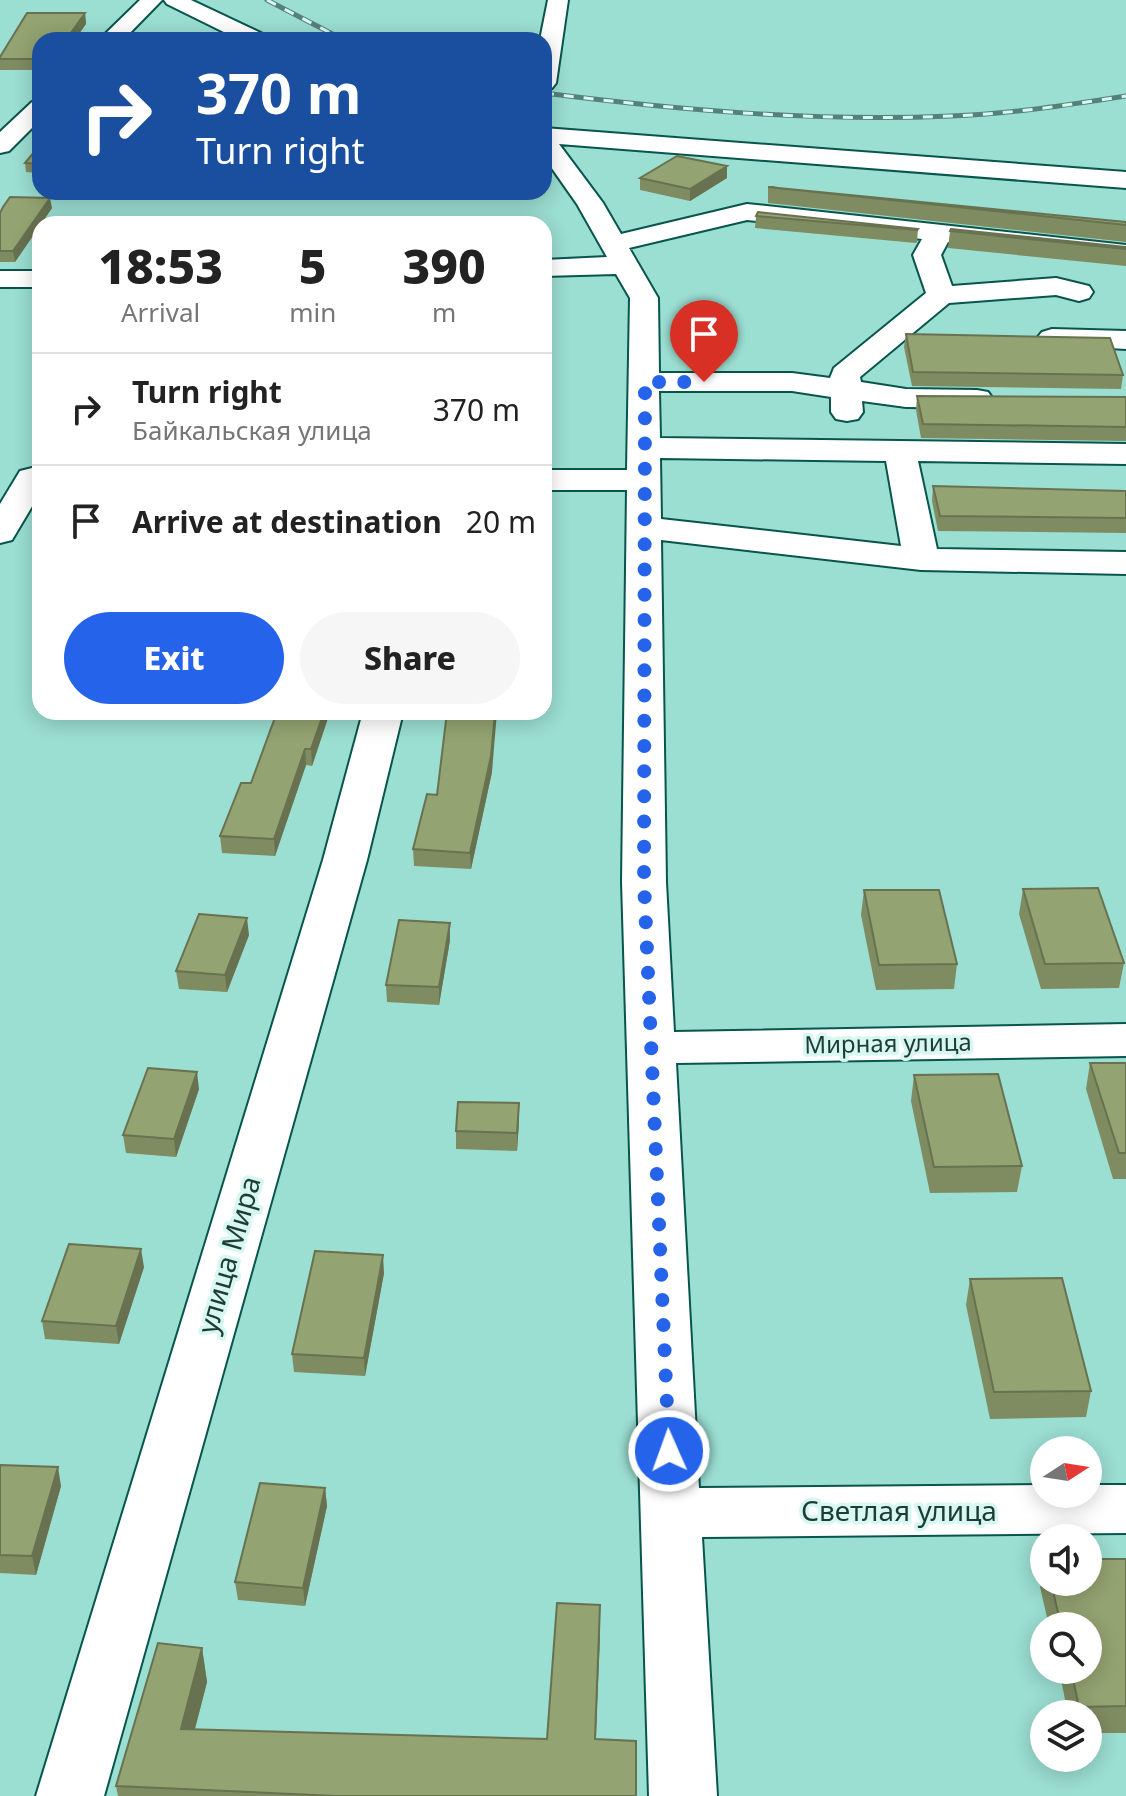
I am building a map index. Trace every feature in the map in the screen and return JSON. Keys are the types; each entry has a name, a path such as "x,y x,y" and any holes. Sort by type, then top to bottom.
{"street":[{"path":"118,32 152,0"},
{"path":"174,0 240,32"},
{"path":"552,36 558,0"},
{"path":"0,146 32,115"},
{"path":"552,138 1126,180"},
{"path":"552,148 590,203 644,298 644,882 683,1796"},
{"path":"552,267 620,255 747,212 1126,253"},
{"path":"939,233 927,255 941,295"},
{"path":"0,279 32,279"},
{"path":"850,451 845,374 941,295 1012,289 1086,297 1094,327 1126,339"},
{"path":"1018,337 1126,339"},
{"path":"645,382 792,382 906,398 1000,399"},
{"path":"552,479 646,464 850,451 1126,454"},
{"path":"900,451 921,559"},
{"path":"0,533 24,478"},
{"path":"645,528 921,559 1126,563"},
{"name":"улица Мира","path":"70,1796 345,860 381,720"},
{"name":"Мирная улица","path":"651,1048 1126,1040"},
{"name":"Светлая улица","path":"671,1513 1126,1509"}],"building":[{"path":"27,13 85,13 72,32 32,32 32,59 0,57"},
{"path":"677,156 727,166 690,189 640,178"},
{"path":"768,187 1126,222 1126,225"},
{"path":"10,197 49,200 37,216 32,216 32,224 13,251 0,251 0,213"},
{"path":"758,212 918,229 756,216"},
{"path":"950,231 1126,247 1126,249"},
{"path":"906,334 1110,338 1123,375 913,372"},
{"path":"917,396 1126,397 1126,427 923,424"},
{"path":"933,486 1126,491 1126,518 940,516"},
{"path":"274,720 321,720 311,749 305,749 274,839 220,836 241,783 251,783"},
{"path":"446,720 494,720 491,756 470,853 413,849 427,794 437,795"},
{"path":"1098,888 1124,963 1045,964 1023,889"},
{"path":"864,890 939,890 957,964 879,965"},
{"path":"199,914 247,918 225,975 176,971"},
{"path":"399,920 450,923 439,987 386,985"},
{"path":"1090,1063 1126,1063 1126,1153 1119,1153"},
{"path":"148,1068 197,1072 174,1139 123,1135"},
{"path":"998,1074 1022,1166 934,1167 914,1075"},
{"path":"458,1102 519,1103 517,1133 456,1131"},
{"path":"69,1244 141,1249 116,1326 42,1321"},
{"path":"315,1251 383,1255 364,1358 292,1354"},
{"path":"1062,1278 1091,1391 994,1392 970,1279"},
{"path":"0,1465 58,1467 32,1556 0,1555"},
{"path":"260,1483 325,1488 303,1588 235,1582"},
{"path":"1102,1559 1126,1559 1126,1706 1102,1707 1102,1700 1077,1700 1074,1684 1102,1684 1102,1612 1058,1612 1054,1596 1102,1596"},
{"path":"557,1603 600,1605 595,1739 636,1741 636,1796 336,1796 116,1786 158,1643 202,1648 181,1729 547,1739"}],"railway":[{"path":"267,0 329,32"},
{"path":"552,94 696,109 849,117 995,113 1126,96"}],"route":[{"path":"669,1451 644,882 645,382 704,382"}]}
